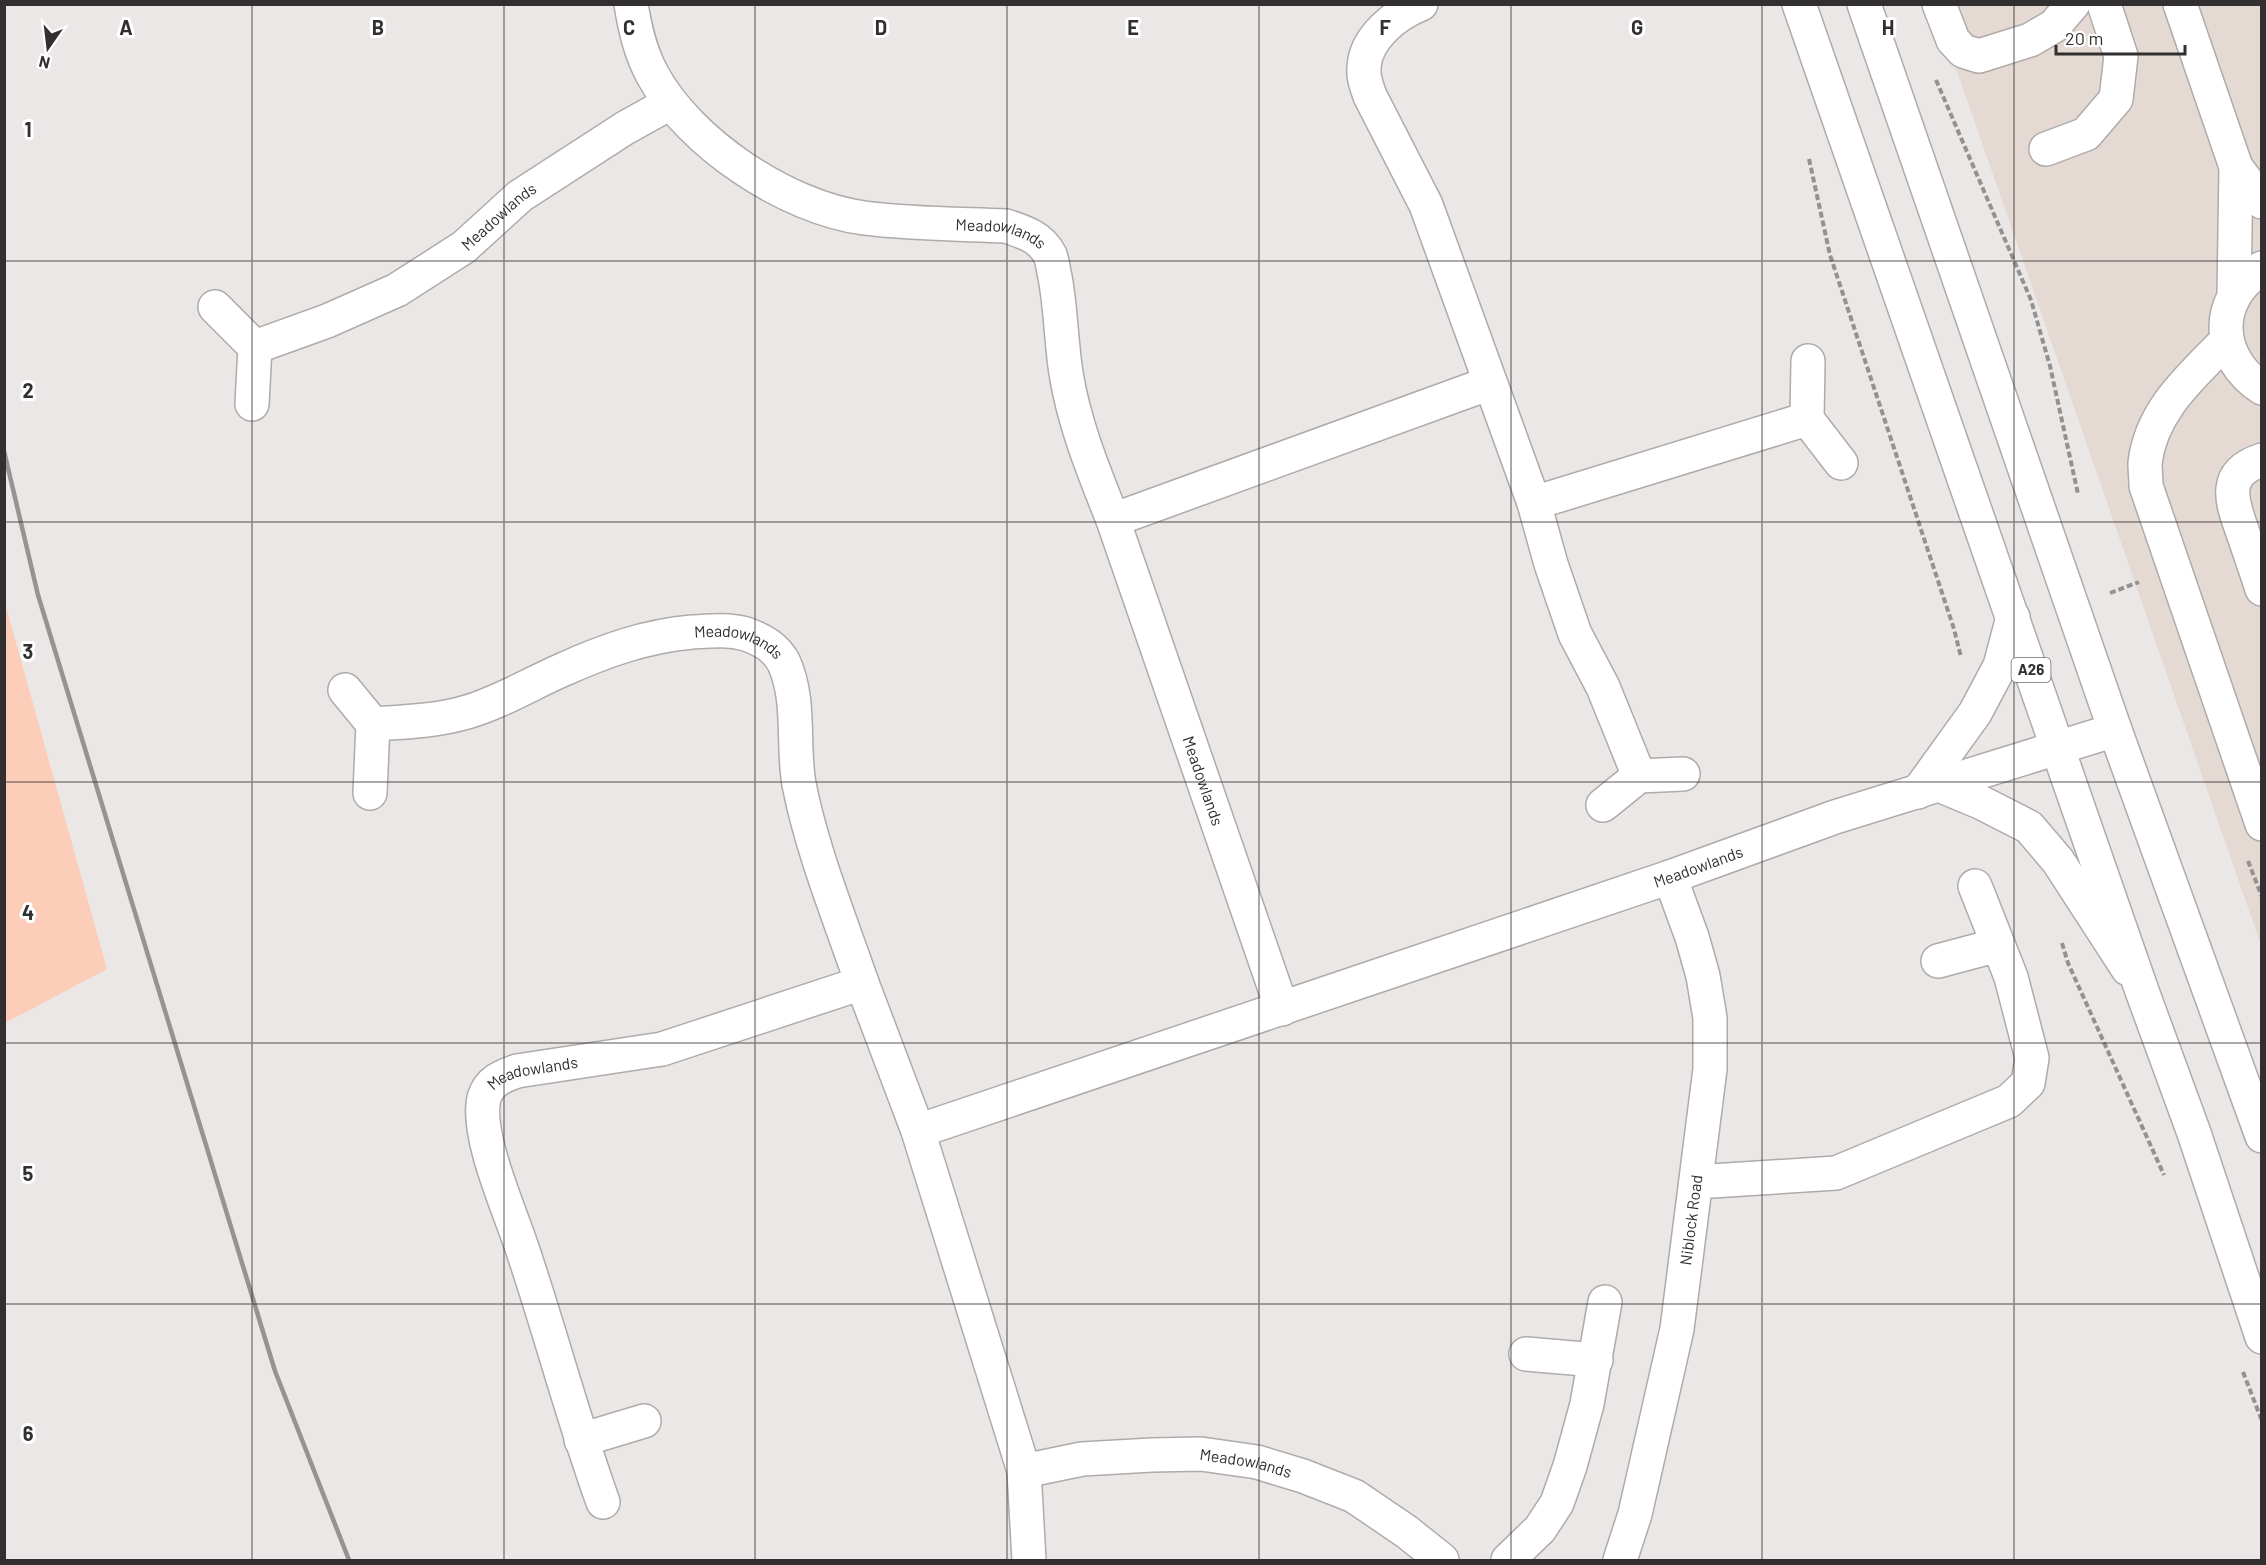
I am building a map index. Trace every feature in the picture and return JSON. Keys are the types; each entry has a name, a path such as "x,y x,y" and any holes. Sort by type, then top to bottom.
{"main road":[{"name":"Meadowlands","path":"631,4 638,41 652,74 670,103 704,138 771,187 835,212 864,218 1006,226 1028,233 1042,243 1050,257 1058,295 1066,373 1086,451 1113,520 1282,1009"},
{"path":"1421,4 1391,22 1369,48 1364,68 1365,80 1370,96 1426,205 1534,503 1551,564 1575,634 1603,687 1639,776"},
{"name":"A26","path":"1799,4 2142,991 2194,1133 2262,1337"},
{"path":"1864,4 2115,730 2262,1136"},
{"path":"1939,4 1953,40 1964,51 1980,56 2030,40 2054,26 2073,4"},
{"path":"2046,149 2086,134 2116,99 2121,56 2103,4"},
{"path":"2180,4 2236,167 2262,202"},
{"name":"Meadowlands","path":"255,346 327,321 398,290 464,247 520,196 625,128 670,103"},
{"path":"2234,295 2236,167"},
{"path":"2262,268 2248,277 2234,295 2226,317 2227,340 2234,361 2247,378 2262,388"},
{"path":"215,307 255,346 252,404"},
{"path":"2227,340 2171,398 2154,432 2145,463 2146,486 2262,824"},
{"path":"1808,361 1807,419 1841,463"},
{"path":"1113,520 1490,383"},
{"path":"1534,503 1807,419"},
{"path":"2262,460 2248,465 2239,473 2231,499 2262,589"},
{"path":"2013,617 2000,666 1975,713 1928,788 1982,803 2029,827 2058,861 2142,991"},
{"name":"Meadowlands","path":"373,724 422,721 466,712 510,697 562,670 627,644 665,634 732,630 759,639 777,651 792,691 799,784 817,848 862,983 918,1131 1024,1471 1029,1560"},
{"path":"345,690 373,724 370,793"},
{"name":"Meadowlands","path":"918,1131 1670,878 1834,817 2115,730"},
{"path":"1603,805 1639,776 1683,774"},
{"name":"Niblock Road","path":"1620,1560 1635,1514 1677,1329 1710,1069 1710,1018 1702,975 1692,937 1670,878"},
{"path":"1696,1182 1836,1173 2010,1101 2028,1083 2032,1058 2011,977 1975,886"},
{"path":"1938,962 1998,945"},
{"name":"Meadowlands","path":"603,1502 581,1440 524,1251 488,1147 484,1120 484,1097 497,1077 517,1071 662,1049 862,983"},
{"path":"1508,1560 1540,1529 1557,1503 1584,1414 1596,1360 1605,1302"},
{"path":"1526,1354 1596,1360"},
{"path":"581,1440 644,1421"},
{"name":"Meadowlands","path":"1024,1471 1082,1459 1152,1455 1201,1454 1257,1462 1303,1476 1353,1496 1407,1532 1442,1560"}],"path":[{"path":"1932,70 2031,300 2050,366 2079,502"},
{"path":"1807,152 1830,255 1954,629 1975,713"},
{"path":"2110,593 2143,581"},
{"path":"2107,583 2114,602"},
{"path":"2062,941 2068,963 2164,1176"},
{"path":"2239,1362 2262,1421"}],"shaded area":[{"path":"1934,5 2261,5 2261,945"},
{"path":"5,603 107,969 4,1023"}],"railway":[{"path":"4,451 38,595 275,1371 349,1560"}]}
